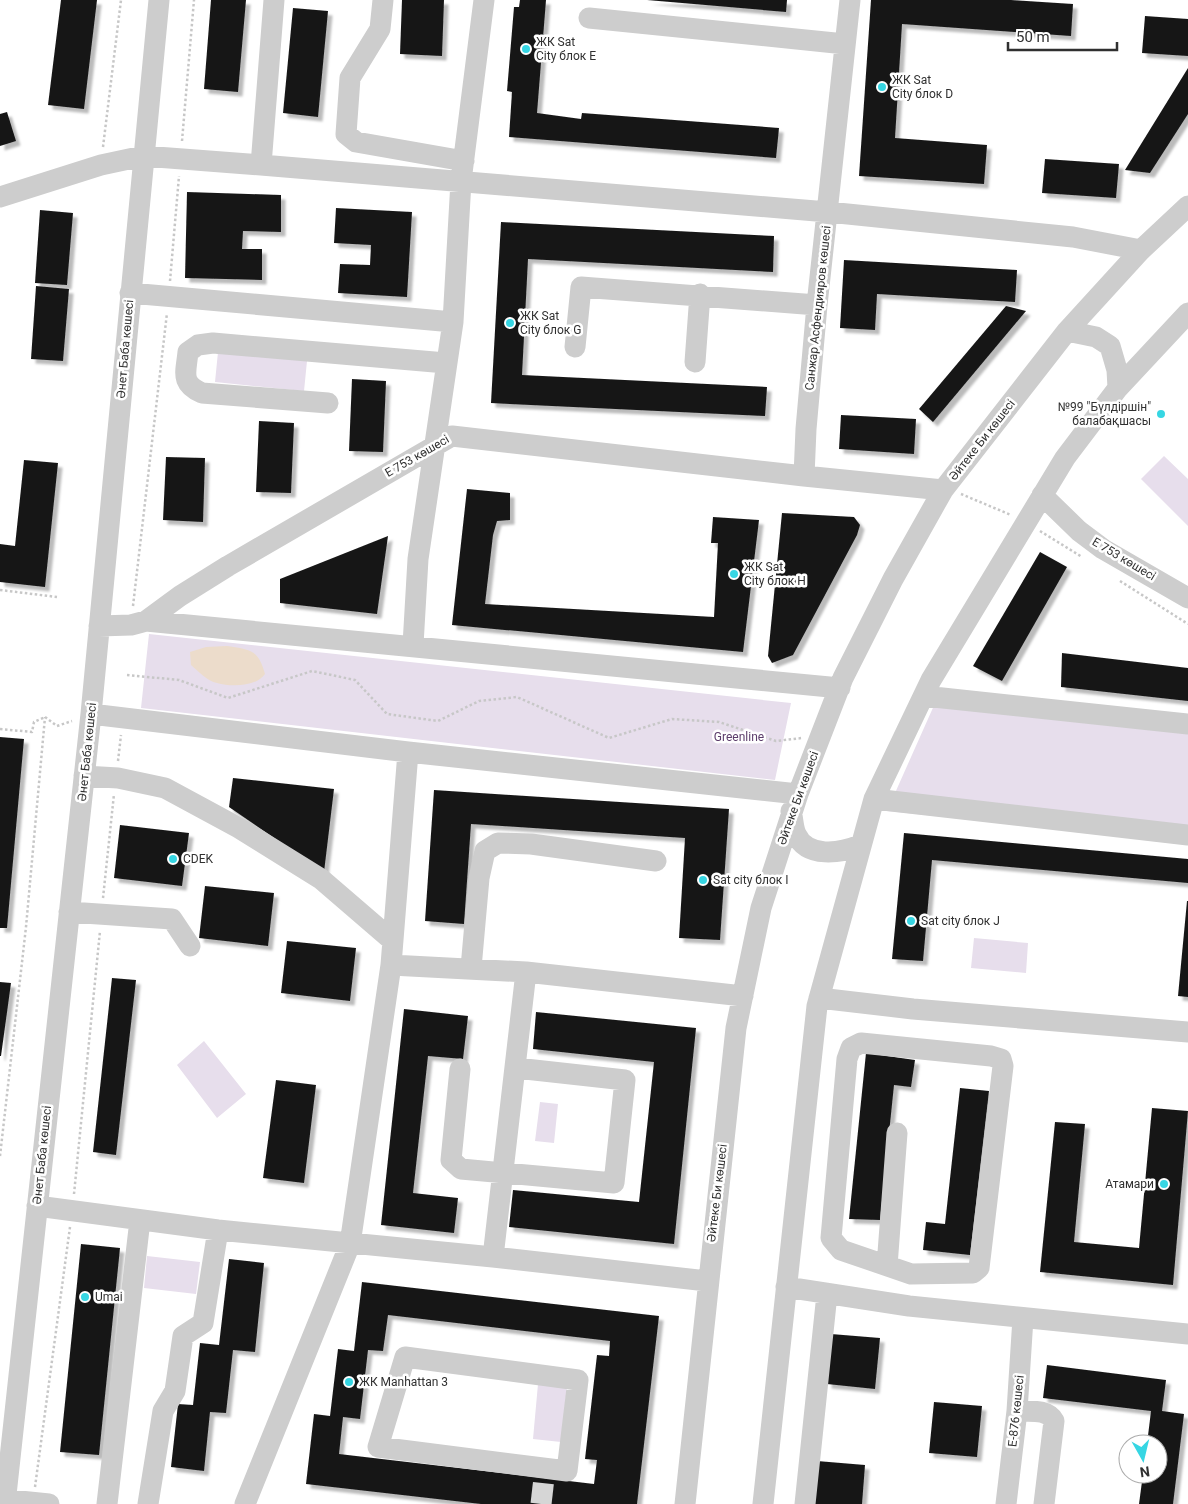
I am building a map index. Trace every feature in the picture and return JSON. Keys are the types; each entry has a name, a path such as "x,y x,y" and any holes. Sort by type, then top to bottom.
{"street":[{"name":"Әнет Баба көшесі","path":"4,1501 91,714 159,0"},
{"path":"261,165 274,0"},
{"path":"343,172 350,78 380,29 383,0"},
{"path":"413,645 418,559 433,445 453,322 462,171 484,0"},
{"name":"Санжар Асфендияров көшесі","path":"804,476 806,428 817,304 850,0"},
{"path":"589,18 845,44"},
{"path":"346,134 356,142 462,171"},
{"path":"0,196 101,165 143,156 343,172 462,171 1073,237 1141,250"},
{"name":"Әйтеке Би көшесі","path":"685,1504 707,1282 736,1028 761,908 795,802 840,688 893,579 945,489 1067,331 1141,250 1188,206"},
{"path":"576,347 581,287 700,294 817,304"},
{"path":"130,294 453,322"},
{"path":"695,362 700,294"},
{"path":"763,1504 819,998 874,799 924,696 1065,458 1118,388 1188,313"},
{"path":"1067,331 1096,337 1110,346 1117,370 1118,388"},
{"path":"328,403 202,393 190,388 185,379 188,352 198,346 213,343 446,363"},
{"name":"Е 753 көшесі","path":"139,623 228,566 433,445 452,436 804,476"},
{"path":"804,476 945,489"},
{"name":"Е 753 көшесі","path":"1042,495 1079,531 1103,549 1188,598"},
{"path":"99,626 139,623 413,645 840,688"},
{"path":"924,696 1188,724"},
{"path":"91,714 408,752 795,802 796,835 808,846 818,852 830,853 860,845"},
{"path":"245,1504 350,1244 391,965 408,752"},
{"path":"84,776 116,778 166,788 239,828 321,879 393,940"},
{"path":"874,799 1188,834"},
{"path":"471,968 479,878 485,851 498,842 531,844 656,861"},
{"path":"69,912 172,919 190,946"},
{"path":"391,965 526,972 743,996"},
{"path":"493,1256 505,1171 526,972"},
{"path":"819,998 913,1009 1188,1032"},
{"path":"861,1043 991,1056 1001,1059 1003,1066 979,1268 973,1273 963,1275 911,1274 841,1250 831,1238 847,1059 851,1048 861,1043"},
{"path":"460,1069 451,1160 460,1169 505,1171 614,1183 625,1080 516,1068"},
{"path":"887,1266 897,1133"},
{"path":"37,1206 218,1230 350,1244 493,1256 707,1282"},
{"path":"107,1504 140,1220"},
{"path":"148,1504 163,1411 175,1390 184,1336 203,1323 218,1230"},
{"path":"909,1306 911,1274"},
{"path":"786,1287 909,1306 1188,1334"},
{"path":"805,1504 828,1294"},
{"name":"Е-876 көшесі","path":"1006,1504 1023,1318"},
{"path":"405,1357 578,1380 567,1471 544,1473 378,1447 405,1357"},
{"path":"1016,1411 1043,1412 1050,1415 1054,1421 1044,1504"},
{"path":"4,1501 41,1503"}],"path":[{"path":"101,165 121,0"},
{"path":"139,623 194,0"},
{"path":"945,489 1026,522"},
{"path":"0,590 57,597"},
{"path":"126,684 127,667"},
{"path":"127,675 179,680 228,698 312,671 355,680 387,714 438,720 479,701 517,697 609,738 672,719 719,722 776,741 820,738"},
{"path":"45,717 57,726 91,714"},
{"path":"0,728 32,732 34,722 45,717"},
{"path":"0,1156 26,927 45,717"},
{"path":"41,1503 123,718"},
{"path":"795,746 799,729"}],"green space":[{"path":"218,352 307,361 304,391 215,382"},
{"path":"1164,456 1188,479 1188,526 1141,479"},
{"name":"Greenline","path":"149,634 791,703 775,780 141,708"},
{"path":"940,692 1188,717 1188,842 887,811"},
{"path":"974,938 1028,943 1026,973 971,968"},
{"path":"204,1041 246,1094 217,1118 177,1065"},
{"path":"540,1102 558,1104 554,1143 535,1141"},
{"path":"147,1256 200,1262 196,1294 144,1288"},
{"path":"538,1384 567,1387 561,1442 533,1439"}],"shaded area":[{"path":"227,646 252,652 259,660 265,674 250,684 229,685 210,680 191,665 190,652 206,647"}],"building":[{"path":"61,0 97,0 84,109 48,105"},
{"path":"211,0 246,0 238,92 204,89"},
{"path":"402,0 444,0 442,56 400,54"},
{"name":"ЖК Sat City блок E","path":"520,0 546,0 537,113 581,119 582,113 779,128 776,158 509,137 512,92 507,91 514,7 519,7"},
{"path":"647,0 787,0 786,12"},
{"name":"ЖК Sat City блок D","path":"871,0 1011,0 1073,4 1071,36 902,24 895,138 987,145 984,184 859,176"},
{"path":"293,8 328,11 318,117 283,113"},
{"path":"1145,16 1188,19 1188,56 1142,53"},
{"path":"1188,68 1188,114 1150,173 1125,170"},
{"path":"7,112 16,141 0,146 0,114"},
{"path":"1045,159 1119,164 1116,198 1042,193"},
{"path":"187,192 281,195 281,232 243,231 242,249 262,249 262,280 185,278"},
{"path":"336,208 412,212 407,297 338,293 340,264 370,265 371,245 334,243"},
{"path":"40,210 73,213 67,285 35,283"},
{"name":"ЖК Sat City блок G","path":"501,222 774,236 773,272 528,259 522,375 767,387 765,416 491,403"},
{"path":"844,260 1017,270 1015,302 877,294 875,330 840,328"},
{"path":"36,286 69,289 63,361 31,359"},
{"path":"1006,306 1026,311 933,422 919,409"},
{"path":"352,379 386,381 383,452 349,451"},
{"path":"841,415 916,419 914,454 839,449"},
{"path":"259,421 294,423 291,493 256,492"},
{"path":"166,457 205,458 203,522 163,520"},
{"path":"24,460 58,463 45,587 0,582 0,544 15,546"},
{"name":"ЖК Sat City блок H","path":"467,489 510,493 510,520 497,521 493,535 485,604 714,617 718,543 711,543 713,517 759,520 743,652 452,625"},
{"path":"782,513 854,517 860,525 857,535 793,655 772,663 768,656"},
{"path":"388,536 377,614 280,603 280,579"},
{"path":"1040,552 1067,567 1002,681 973,666"},
{"path":"1062,653 1188,668 1188,701 1061,687"},
{"path":"0,737 24,739 7,928 0,928"},
{"path":"233,778 334,789 324,872 229,807"},
{"name":"Sat city блок I","path":"434,790 729,809 720,940 679,938 685,838 471,824 464,924 425,921"},
{"path":"120,825 189,833 182,886 114,878"},
{"name":"Sat city блок J","path":"904,833 1188,859 1188,883 932,860 923,961 892,959"},
{"path":"205,886 274,893 268,946 199,938"},
{"path":"1188,901 1188,997 1178,996"},
{"path":"287,941 356,948 350,1001 281,993"},
{"path":"112,978 136,980 116,1155 93,1152"},
{"path":"0,982 11,983 1,1056 0,1056"},
{"path":"404,1009 468,1016 463,1059 428,1056 413,1193 458,1198 454,1233 381,1225"},
{"path":"536,1012 696,1028 674,1244 509,1227 513,1190 639,1202 654,1062 533,1049"},
{"path":"866,1053 915,1060 911,1087 894,1085 880,1220 849,1219"},
{"path":"276,1080 316,1085 304,1183 263,1178"},
{"path":"960,1088 989,1091 970,1255 923,1250 926,1222 945,1224"},
{"name":"Атамари","path":"1152,1108 1188,1111 1173,1285 1040,1272 1055,1122 1085,1124 1074,1242 1139,1248"},
{"path":"81,1244 120,1248 99,1455 60,1452"},
{"path":"229,1259 264,1263 255,1352 233,1350 226,1413 210,1412 204,1471 171,1467 178,1404 193,1405 200,1343 219,1345"},
{"name":"ЖК Manhattan 3","path":"362,1282 659,1316 637,1504 481,1504 306,1484 314,1414 330,1416 338,1349 354,1351","holes":["388,1315 610,1341 609,1356 597,1355 585,1459 597,1460 594,1484 339,1454 343,1417 360,1419 368,1350 383,1351"]},
{"path":"831,1334 880,1338 875,1389 827,1384"},
{"path":"1047,1365 1166,1380 1162,1411 1184,1414 1173,1504 1139,1504 1142,1484 1168,1484 1168,1434 1148,1434 1151,1411 1043,1398"},
{"path":"934,1402 982,1406 977,1457 929,1453"},
{"path":"817,1461 865,1465 862,1504 813,1504"}],"tunnel":[{"path":"541,1504 544,1478"}],"place":[{"name":"ЖК Sat City блок E","path":"526,49"},
{"name":"ЖК Sat City блок D","path":"882,87"},
{"name":"ЖК Sat City блок G","path":"510,323"},
{"name":"№99 \"Бүлдіршін\" балабақшасы","path":"1161,414"},
{"name":"ЖК Sat City блок H","path":"734,574"},
{"name":"CDEK","path":"173,859"},
{"name":"Sat city блок I","path":"703,880"},
{"name":"Sat city блок J","path":"911,921"},
{"name":"Атамари","path":"1164,1184"},
{"name":"Umai","path":"85,1297"},
{"name":"ЖК Manhattan 3","path":"349,1382"}]}
